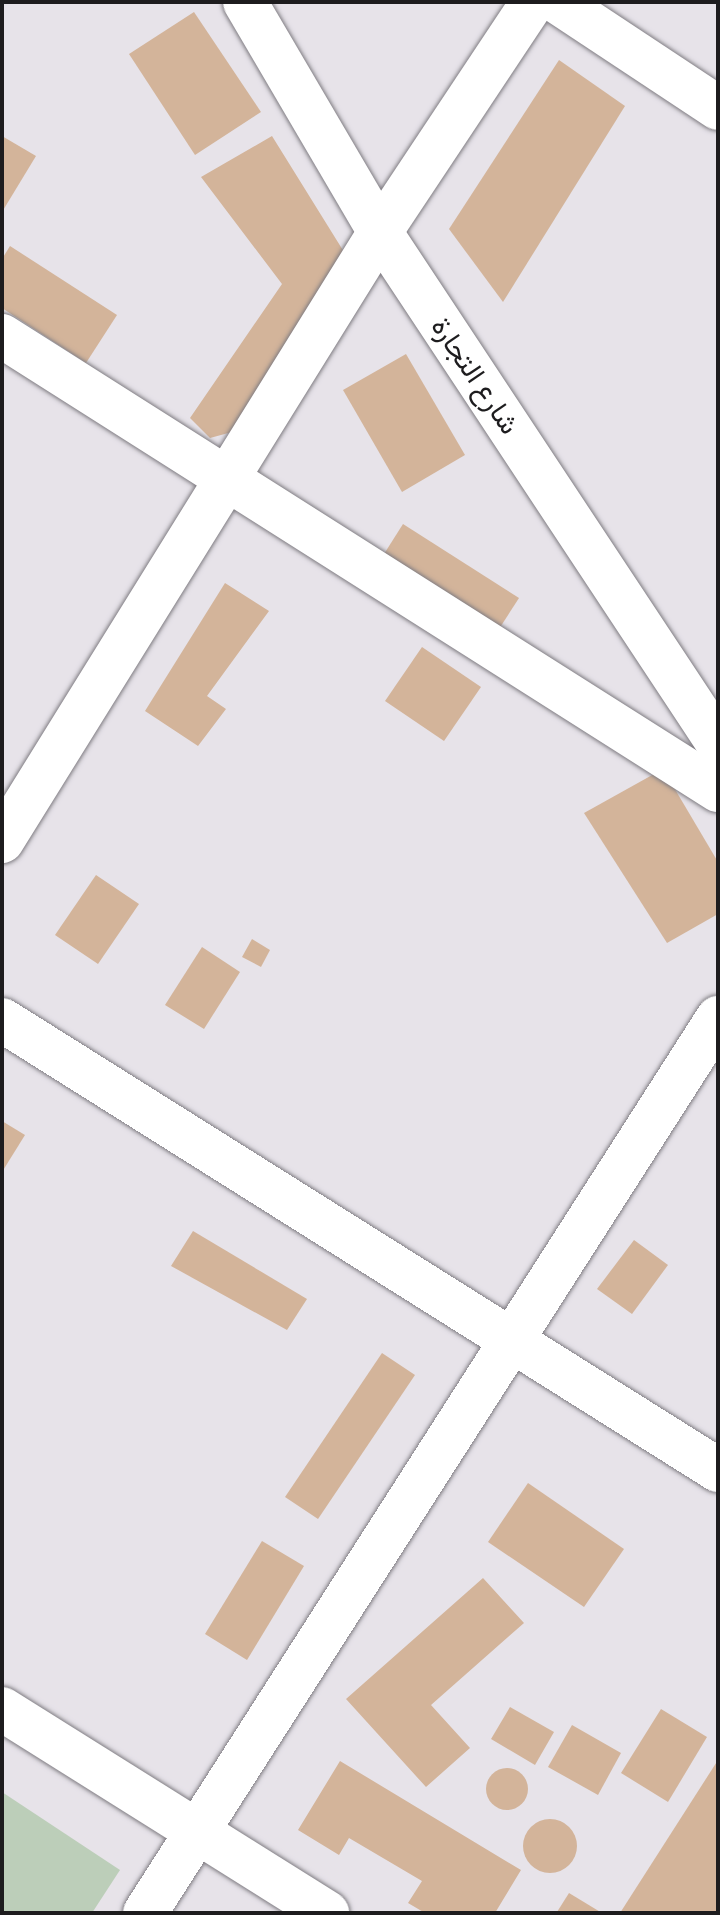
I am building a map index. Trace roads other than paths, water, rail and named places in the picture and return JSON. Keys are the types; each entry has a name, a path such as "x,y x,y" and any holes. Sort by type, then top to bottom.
{"street":[{"name":"شارع التجارة","path":"245,2 380,232 718,743"},
{"path":"2,841 380,232 533,2"},
{"path":"558,2 718,108"},
{"path":"2,336 718,790"},
{"path":"145,1913 718,1018"},
{"path":"2,1020 718,1470"},
{"path":"2,1709 327,1913"}]}
